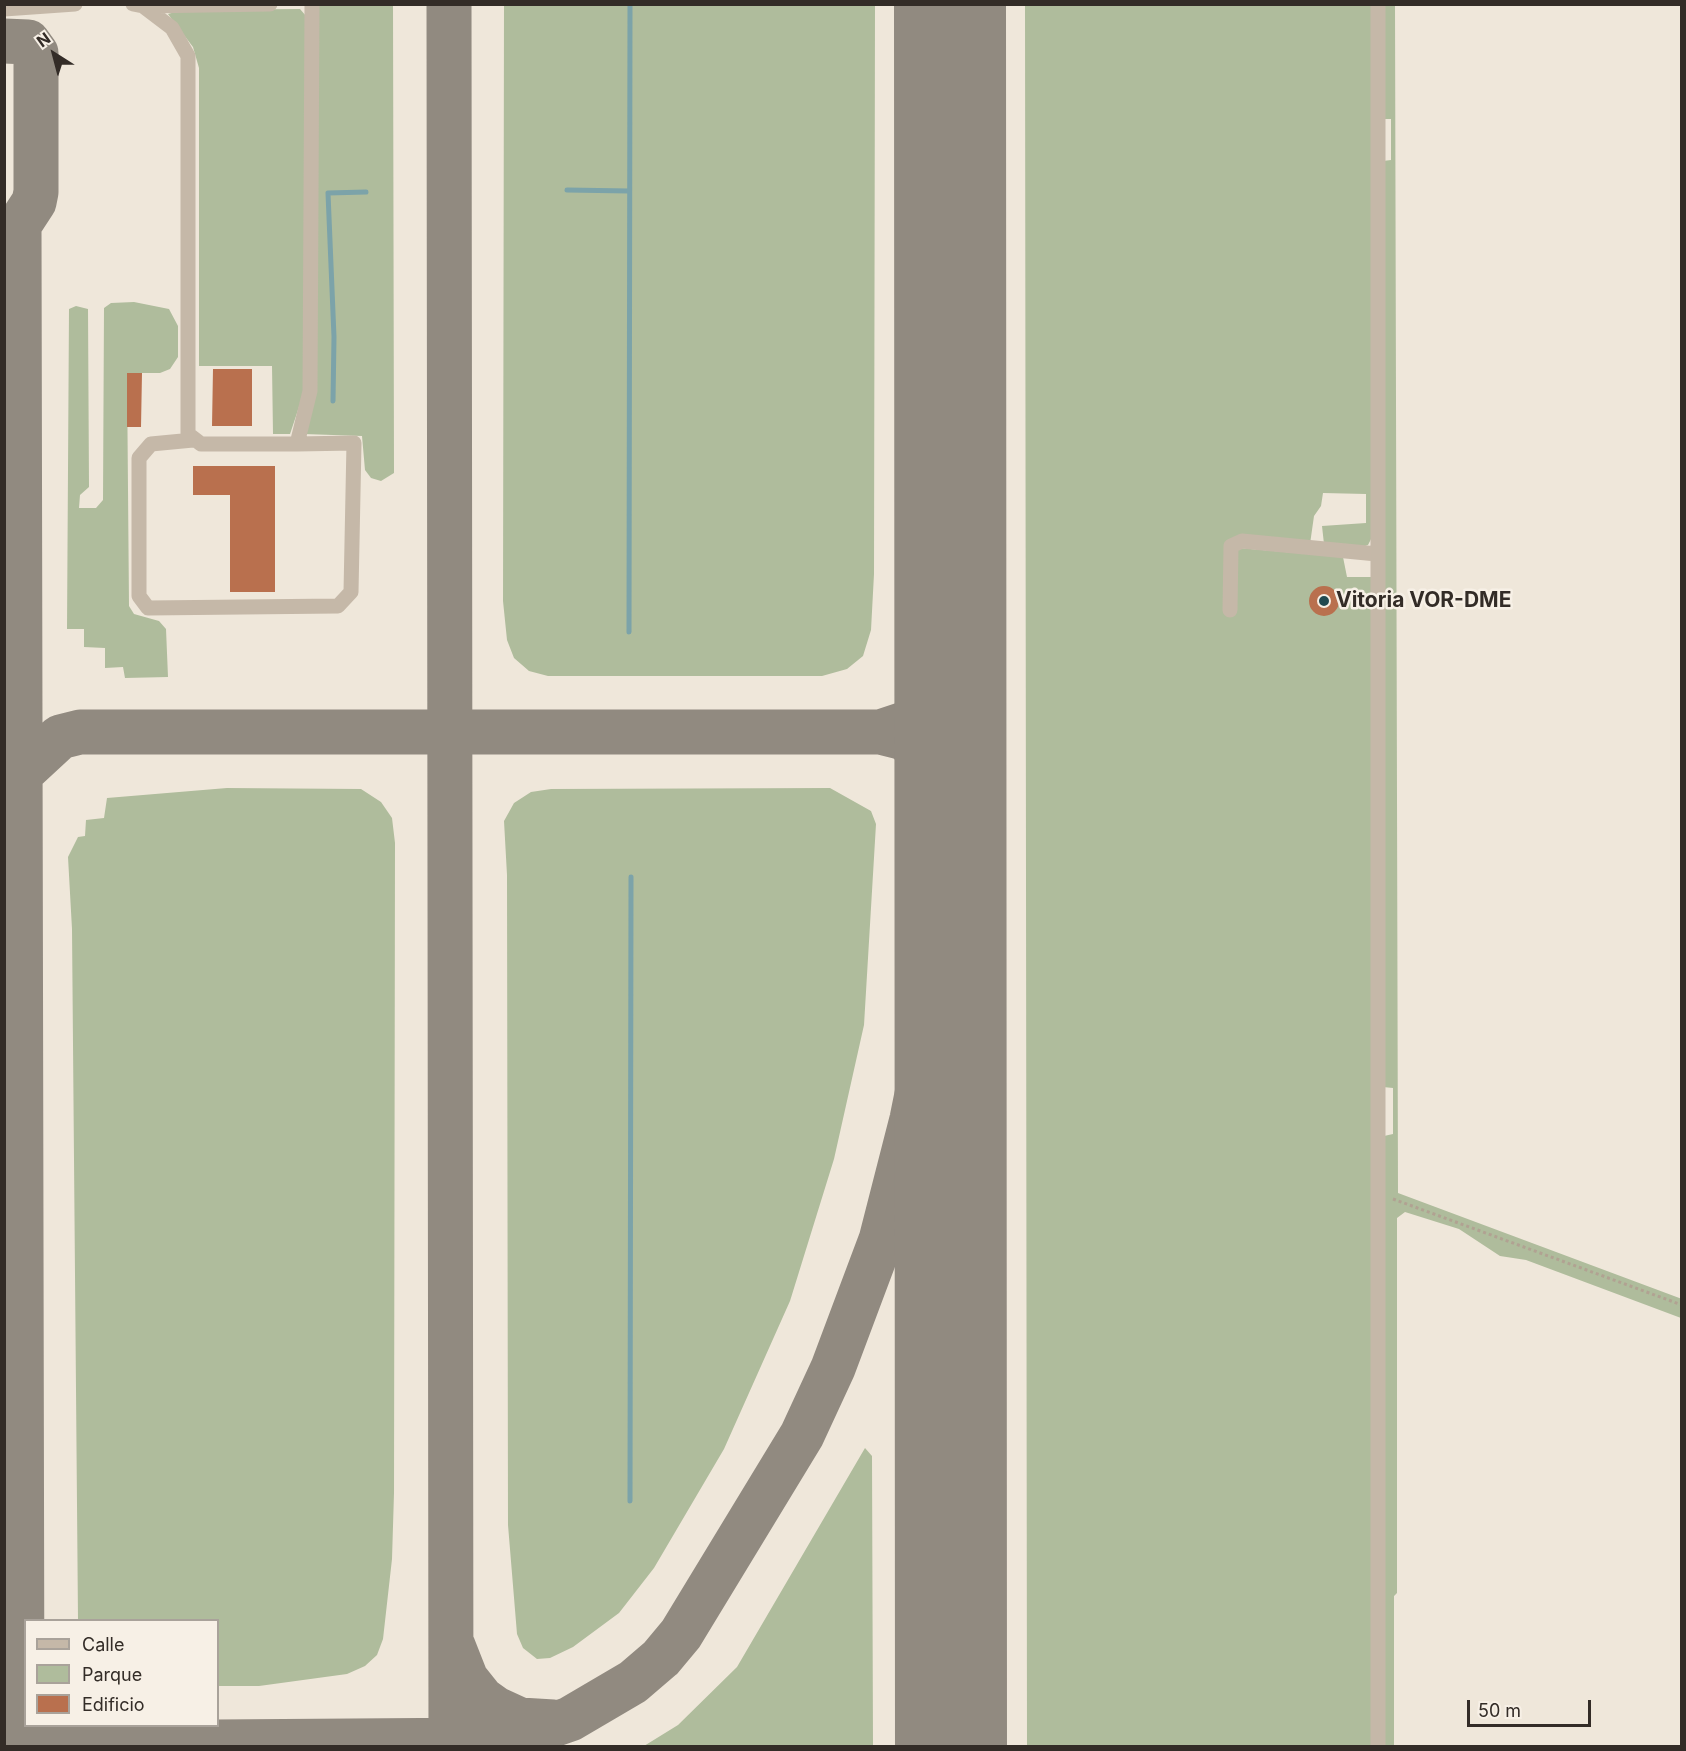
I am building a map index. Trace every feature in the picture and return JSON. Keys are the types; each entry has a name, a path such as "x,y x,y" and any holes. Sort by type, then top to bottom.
{"lane":[{"path":"4,9 75,4"},
{"path":"138,5 270,4"},
{"path":"297,444 310,391 312,4"},
{"path":"1378,4 1378,1746"},
{"path":"138,5 172,28 188,57 188,434 201,444 354,443 351,592 338,606 148,608 139,596 138,458 151,444 193,440"},
{"path":"1230,610 1231,546 1242,541 1377,554"}],"path":[{"path":"1393,1199 1682,1305"}],"green space":[{"path":"317,5 393,5 394,473 381,481 371,478 365,470 362,436 304,434"},
{"path":"504,5 875,5 874,574 871,630 863,656 847,669 822,676 548,676 529,671 514,658 507,640 503,601"},
{"path":"1025,5 1373,5 1375,531 1368,545 1359,548 1324,544 1322,526 1366,523 1366,494 1323,493 1321,506 1314,516 1310,544 1239,535 1233,553 1239,548 1343,557 1347,577 1372,577 1375,1746 1027,1746"},
{"path":"1383,5 1395,5 1398,1193 1682,1299 1681,1318 1526,1260 1500,1256 1459,1229 1405,1212 1397,1218 1397,1593 1394,1596 1394,1746 1384,1746 1384,1136 1393,1134 1393,1088 1383,1087 1383,161 1391,160 1391,119 1383,119"},
{"path":"300,9 306,16 304,392 290,434 273,434 272,366 199,366 199,68 193,47 168,14 182,10"},
{"path":"134,302 169,309 178,326 178,357 170,369 160,373 127,373 129,606 134,614 159,621 166,629 168,677 125,678 123,667 105,668 105,648 84,647 84,629 67,629 69,309 76,306 88,309 89,487 80,495 79,508 96,508 103,500 104,308 111,303"},
{"path":"227,788 361,789 381,802 392,818 395,843 392,1559 383,1639 377,1655 365,1666 347,1674 259,1686 219,1686 219,1619 78,1619 72,929 68,857 78,837 85,836 86,820 104,818 107,798"},
{"path":"830,788 871,811 876,824 864,1025 834,1159 790,1301 724,1449 654,1568 619,1613 573,1647 550,1658 537,1659 523,1648 517,1634 508,1525 507,875 504,821 514,803 531,792 551,789"},
{"path":"865,1448 872,1456 873,1746 644,1746 678,1725 737,1667"}],"building":[{"path":"213,369 252,369 252,426 212,426"},
{"path":"127,373 142,373 141,427 127,427"},
{"path":"193,466 275,466 275,592 230,592 230,495 193,495"},
{"name":"Vitoria VOR-DME","path":"1324,586 1335,590 1339,601 1335,612 1324,616 1313,612 1309,601 1313,590"}],"waterway":[{"path":"629,632 630,4"},
{"path":"567,190 629,191"},
{"path":"333,401 334,337 328,193 366,192"},
{"path":"630,1501 631,877"}],"taxiway":[{"path":"449,4 451,1746"},
{"path":"4,41 28,42 36,53 36,192 34,202 19,225 22,1746"},
{"path":"880,732 907,723 923,712 935,695 946,670 951,628"},
{"path":"20,774 60,737 80,732 880,732 904,738 928,757 940,775 951,809 929,1035 912,1119 881,1240 833,1368 802,1435 681,1634 661,1658 633,1682 570,1719 527,1734 489,1740 78,1743 64,1741 45,1727"},
{"path":"453,1646 466,1679 482,1699 496,1709 520,1720 553,1722"}],"runway":[{"path":"950,4 951,1746"}],"place":[{"name":"Vitoria VOR-DME","path":"1324,601"}]}
